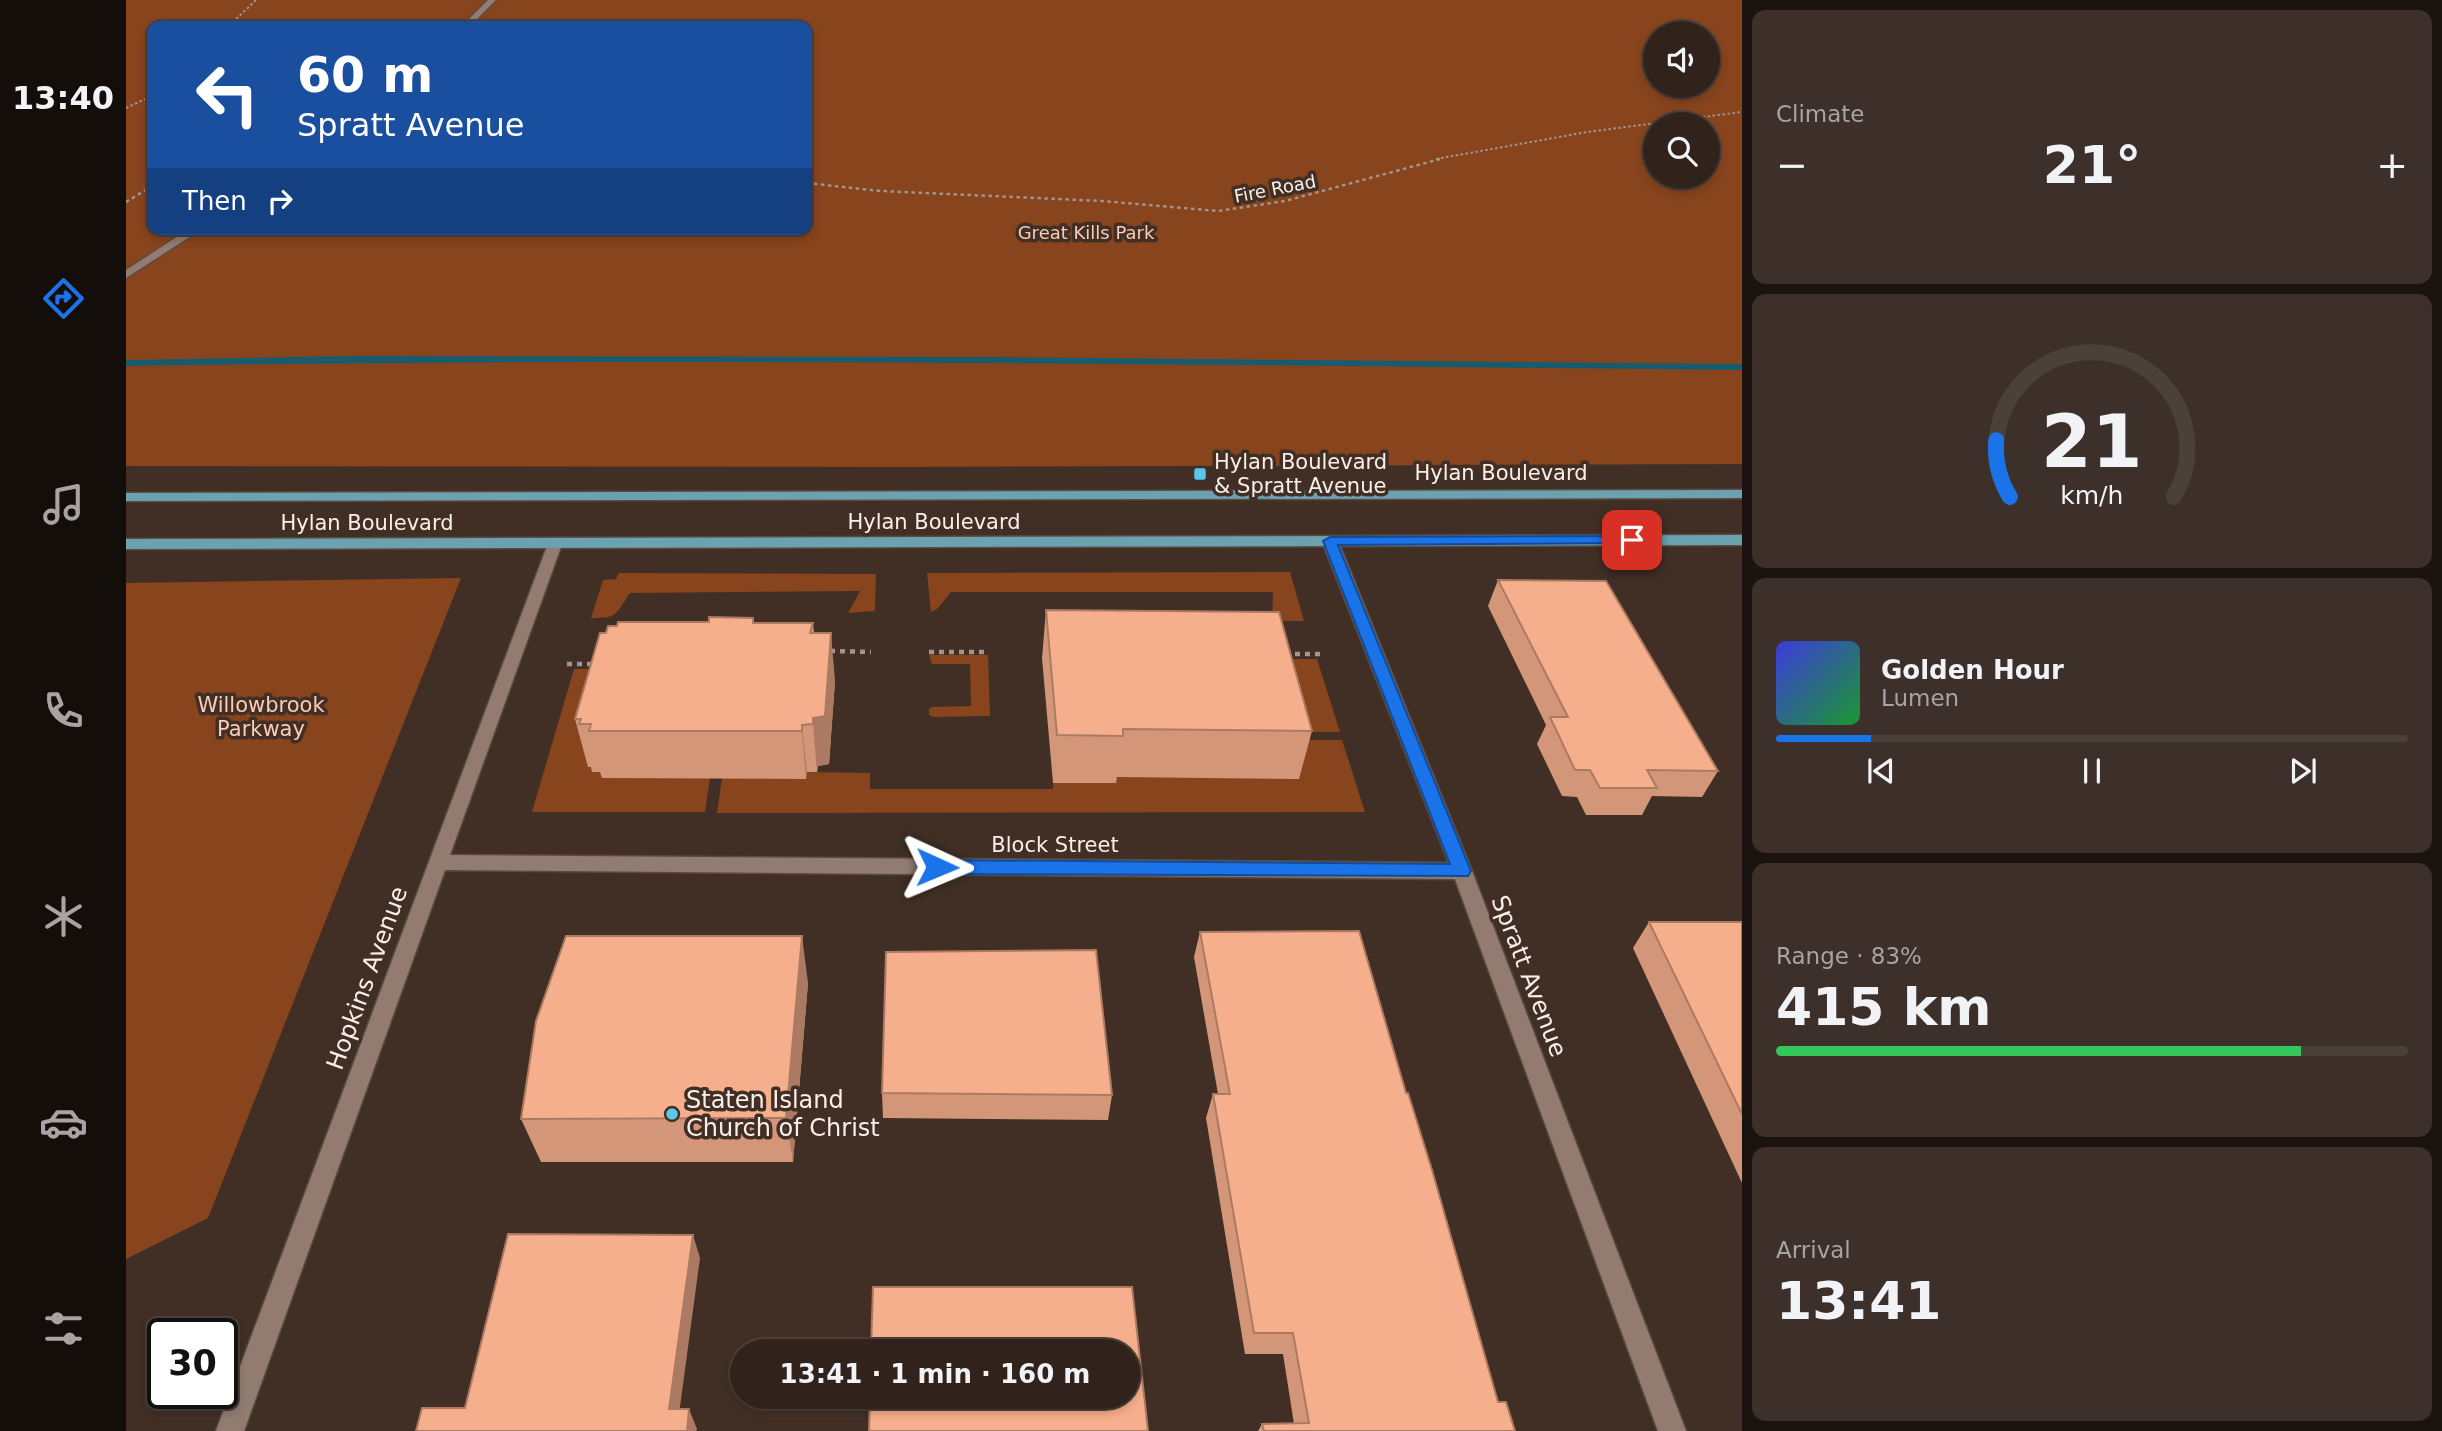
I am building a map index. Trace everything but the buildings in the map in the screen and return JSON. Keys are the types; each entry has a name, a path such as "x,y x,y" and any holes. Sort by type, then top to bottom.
{"main road":[{"name":"Hylan Boulevard","path":"126,497 1742,494"},
{"name":"Hylan Boulevard","path":"126,544 1742,540"}],"street":[{"path":"471,21 492,0"},
{"path":"126,275 188,235"},
{"name":"Spratt Avenue","path":"1330,541 1462,871 1672,1431"},
{"name":"Hopkins Avenue","path":"230,1431 554,544"},
{"name":"Block Street","path":"438,862 1462,871"}],"path":[{"path":"234,21 256,0"},
{"path":"126,108 147,98"},
{"name":"Fire Road","path":"812,185 886,193 1106,201 1215,212 1286,201 1435,160 1522,143 1648,122 1742,113"},
{"path":"126,202 147,189"},
{"path":"820,651 871,652"},
{"path":"929,652 987,652"},
{"path":"1281,654 1323,654"},
{"path":"567,664 606,664"}],"green space":[{"name":"Great Kills Park","path":"126,0 1742,0 1742,464 126,466"},
{"path":"1290,572 1304,621 1272,621 1273,592 951,592 937,609 931,612 927,573"},
{"path":"619,573 876,574 875,611 848,613 860,591 630,593 615,614 591,618 603,580 616,579"},
{"name":"Willowbrook Parkway","path":"461,578 208,1218 126,1259 126,583"},
{"path":"929,655 988,655 990,716 929,715 929,709 932,707 971,706 970,664 932,664"},
{"path":"1267,659 1317,659 1340,732 1287,732"},
{"path":"574,669 628,669 594,767 603,772 710,778 705,812 532,812"},
{"path":"1289,740 1342,740 1365,812 717,813 722,778 806,779 807,772 870,773 870,789 1053,789 1053,783 1116,783 1116,777"}],"waterway":[{"path":"126,363 358,359 983,360 1742,367"}],"place":[{"name":"Hylan Boulevard & Spratt Avenue","path":"1200,474"},
{"name":"Staten Island Church of Christ","path":"672,1114"}],"route":[{"path":"937,867 1462,871 1330,541 1632,540"}]}
